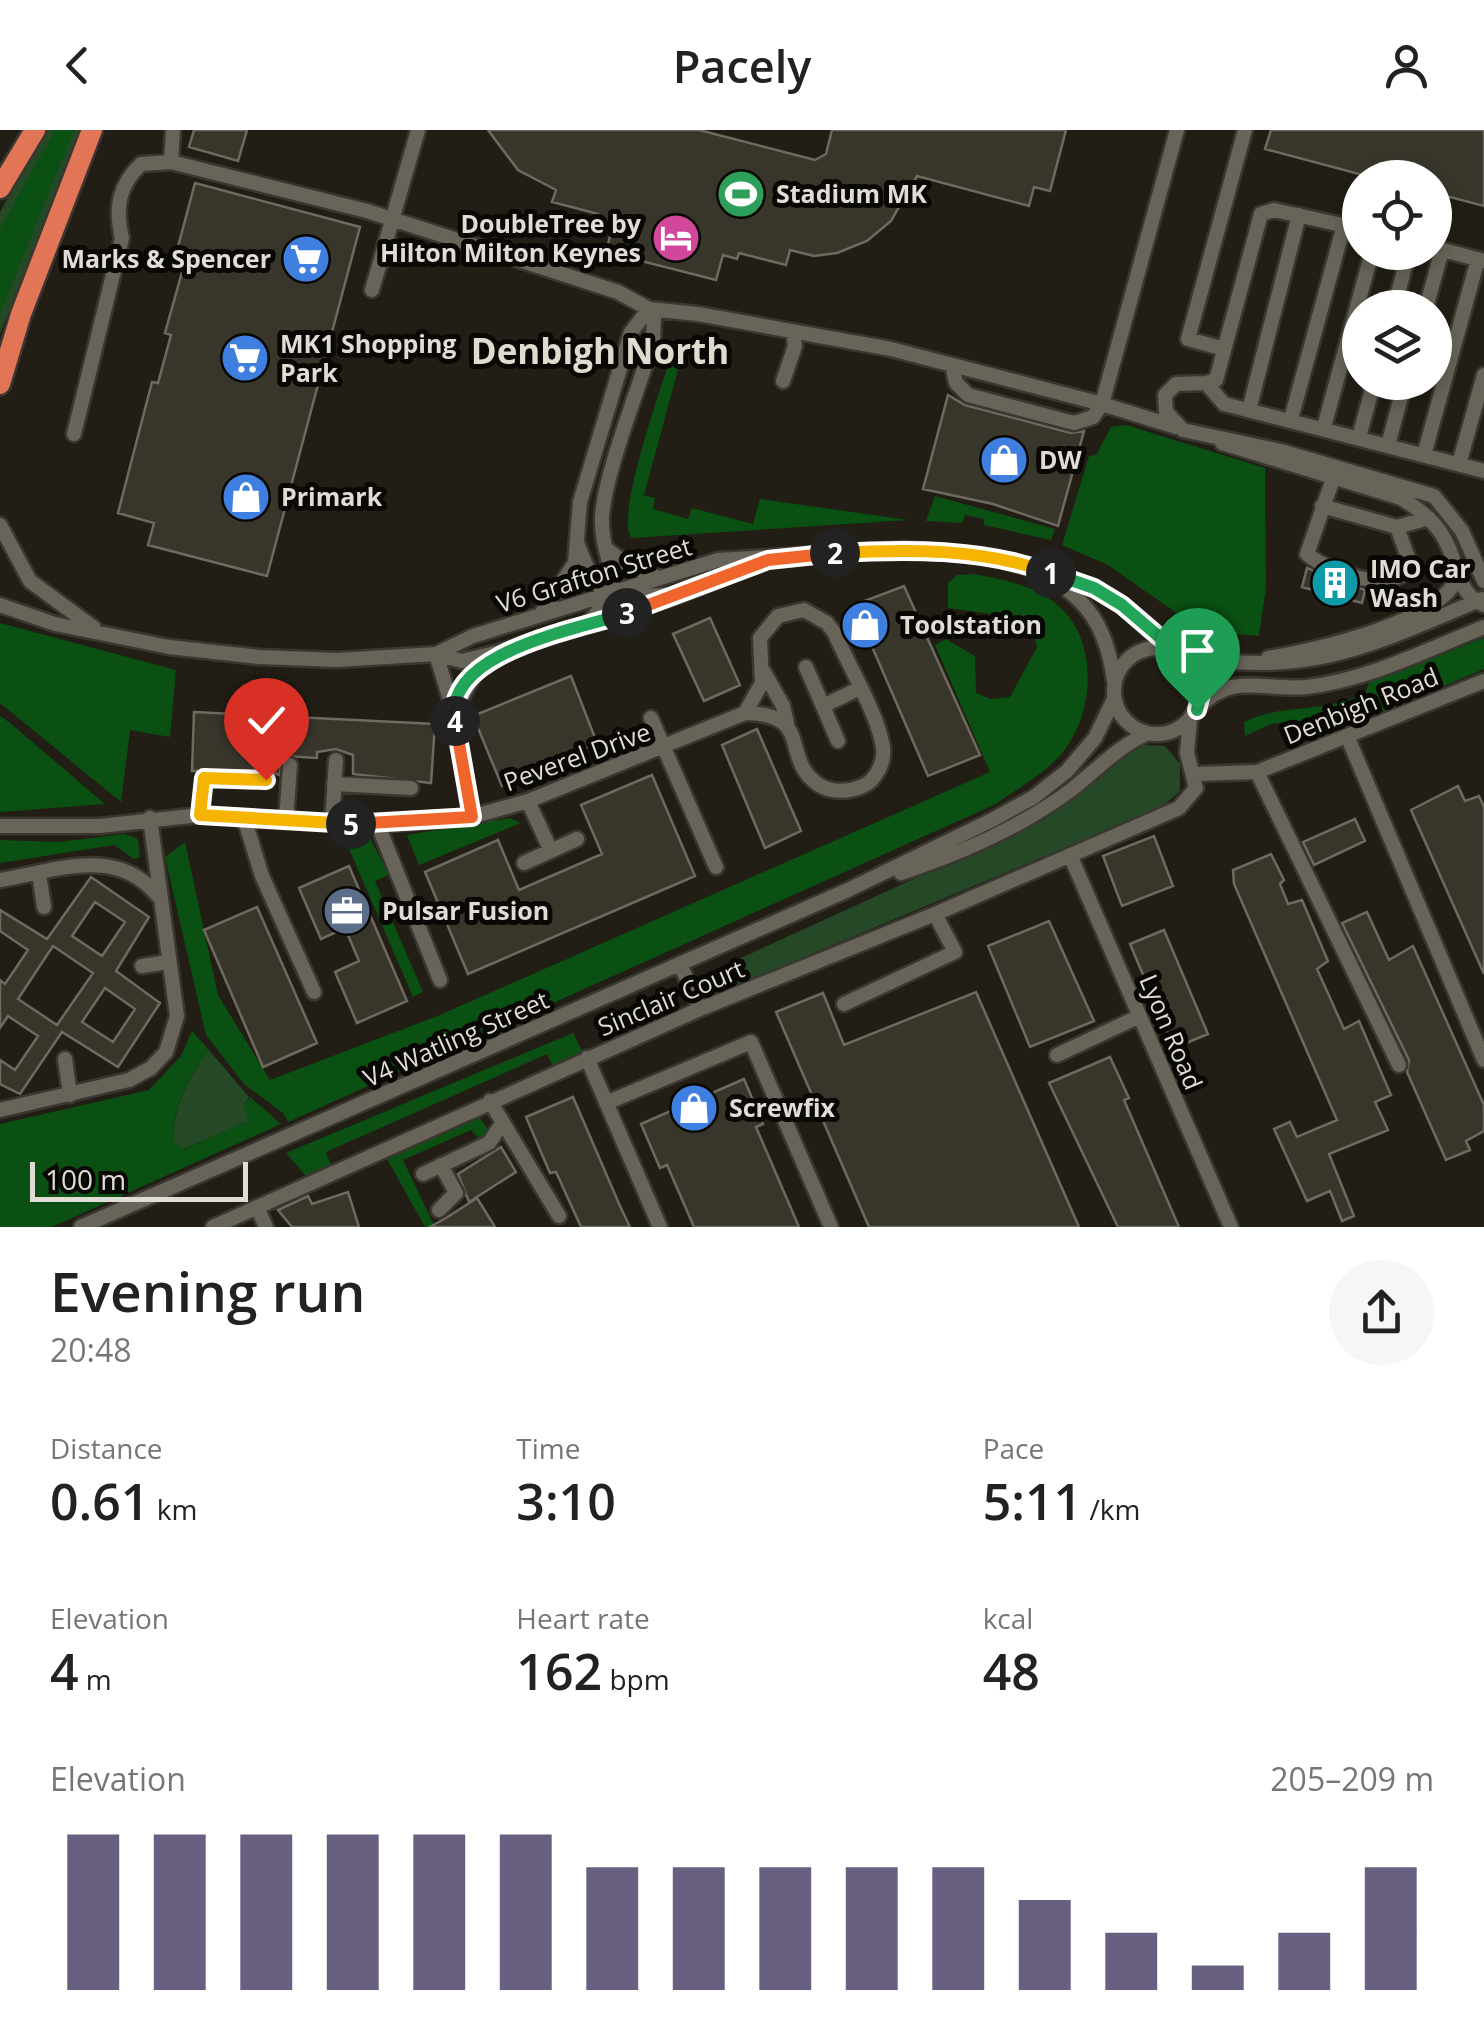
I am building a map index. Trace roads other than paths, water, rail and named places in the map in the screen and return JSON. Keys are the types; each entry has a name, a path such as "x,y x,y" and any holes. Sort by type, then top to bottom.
{"highway":[{"path":"0,188 35,130"},
{"path":"0,384 21,314 92,130"}],"street":[{"path":"171,162 173,130"},
{"path":"372,290 418,130"},
{"path":"952,365 961,390 986,400 1074,423 1092,417 1102,404 1178,130"},
{"path":"1224,349 1188,339 1244,130"},
{"path":"74,434 122,238 116,215 124,184 141,164 171,162 393,220 618,292 649,310 698,314 793,332 952,365 1102,404 1335,473 1400,498 1429,518 1446,541 1458,574 1481,602 1332,658 1298,664 1238,665 1156,647 1129,658 1114,682 1114,699 1131,726 1187,753"},
{"path":"1177,427 1166,412 1164,395 1176,384 1216,380 1261,214 1274,210 1342,225"},
{"path":"1249,410 1299,214"},
{"path":"1291,419 1342,232"},
{"path":"1424,455 1481,260 1452,252"},
{"path":"1324,427 1367,270"},
{"path":"540,615 562,588 578,546 580,502 631,332 649,310"},
{"path":"583,628 608,594 613,570 602,520 604,503 653,341 654,318 649,310"},
{"path":"783,381 795,346 793,332"},
{"path":"1460,464 1484,375"},
{"path":"1206,383 1224,404 1484,471"},
{"path":"1359,437 1369,400"},
{"path":"1388,445 1401,400"},
{"path":"1335,473 1387,480 1434,496 1468,530 1484,561"},
{"path":"1335,473 1306,554 1329,567 1379,581 1393,580 1411,566 1397,527"},
{"path":"1387,480 1430,508 1429,518"},
{"path":"1434,496 1462,531 1484,581"},
{"path":"1322,506 1397,527 1429,518"},
{"name":"V6 Grafton Street","path":"0,524 30,581 98,631"},
{"path":"578,546 594,581 608,594 630,600 678,596"},
{"name":"V6 Grafton Street","path":"436,654 473,636 718,560 904,549 1025,563 1094,588 1122,605 1176,652"},
{"path":"608,550 632,568 658,578"},
{"name":"V6 Grafton Street","path":"0,605 55,624 169,647 259,657 337,660 436,654 462,661 583,628 768,560"},
{"name":"V6 Grafton Street","path":"1025,563 1074,593 1097,618 1114,682"},
{"path":"1238,665 1318,650 1356,638 1431,606 1456,586 1458,574"},
{"path":"804,610 828,622 883,747 882,761 868,784 840,792 819,785 810,777 783,706 764,672 759,654 767,626 790,611 804,610"},
{"path":"1153,734 1194,715 1213,692 1228,686 1303,687 1337,682 1483,626"},
{"path":"454,713 475,673 499,652"},
{"path":"1070,855 1179,808 1196,788 1187,753 1199,679 1176,652"},
{"path":"436,654 454,713 472,817"},
{"path":"806,667 838,741"},
{"path":"745,713 758,694 764,672"},
{"name":"Denbigh Road","path":"1195,774 1257,772 1484,680"},
{"path":"822,706 858,688"},
{"name":"V4 Watling Street","path":"81,1227 279,1144 848,890 1034,798 1068,771 1095,738 1114,699"},
{"path":"745,713 772,714 787,723"},
{"name":"Peverel Drive","path":"0,826 100,826 200,815 378,825 472,817 528,801 745,713"},
{"path":"651,718 716,867"},
{"name":"V4 Watling Street","path":"848,890 1012,829 1073,788 1118,747 1153,734"},
{"path":"1348,738 1484,1060"},
{"path":"332,824 336,760"},
{"path":"286,821 290,765"},
{"path":"1257,772 1399,1065"},
{"path":"200,815 204,778 266,780"},
{"path":"334,784 411,788"},
{"path":"528,801 551,851"},
{"path":"0,1110 142,1076 166,1052 177,1016 150,818"},
{"path":"244,818 262,876 314,992"},
{"path":"378,825 440,980"},
{"path":"524,863 577,839"},
{"name":"Sinclair Court","path":"213,1227 587,1058 1070,855"},
{"name":"Lyon Road","path":"1070,855 1231,1227"},
{"path":"0,880 114,864 144,879 158,896"},
{"path":"39,874 44,908"},
{"path":"844,1004 955,952 935,914"},
{"path":"142,966 168,962"},
{"path":"680,964 700,1009"},
{"path":"1056,1055 1140,1016"},
{"path":"606,1103 751,1042 831,1227"},
{"path":"587,1058 660,1227"},
{"path":"64,1059 70,1095"},
{"path":"490,1101 559,1216"},
{"path":"422,1174 489,1143 501,1125"},
{"path":"439,1210 456,1193 441,1165"},
{"path":"528,1198 536,1181"},
{"path":"257,1207 266,1227"}],"place":[{"name":"Stadium MK","path":"741,194"},
{"name":"DoubleTree by Hilton Milton Keynes","path":"676,238"},
{"name":"Marks & Spencer","path":"306,259"},
{"name":"MK1 Shopping Park","path":"245,358"},
{"name":"DW","path":"1004,460"},
{"name":"Primark","path":"246,497"},
{"name":"IMO Car Wash","path":"1335,583"},
{"name":"Toolstation","path":"865,625"},
{"name":"Pulsar Fusion","path":"347,911"},
{"name":"Screwfix","path":"694,1108"}],"district":[{"name":"Denbigh North","path":"600,352"}]}
